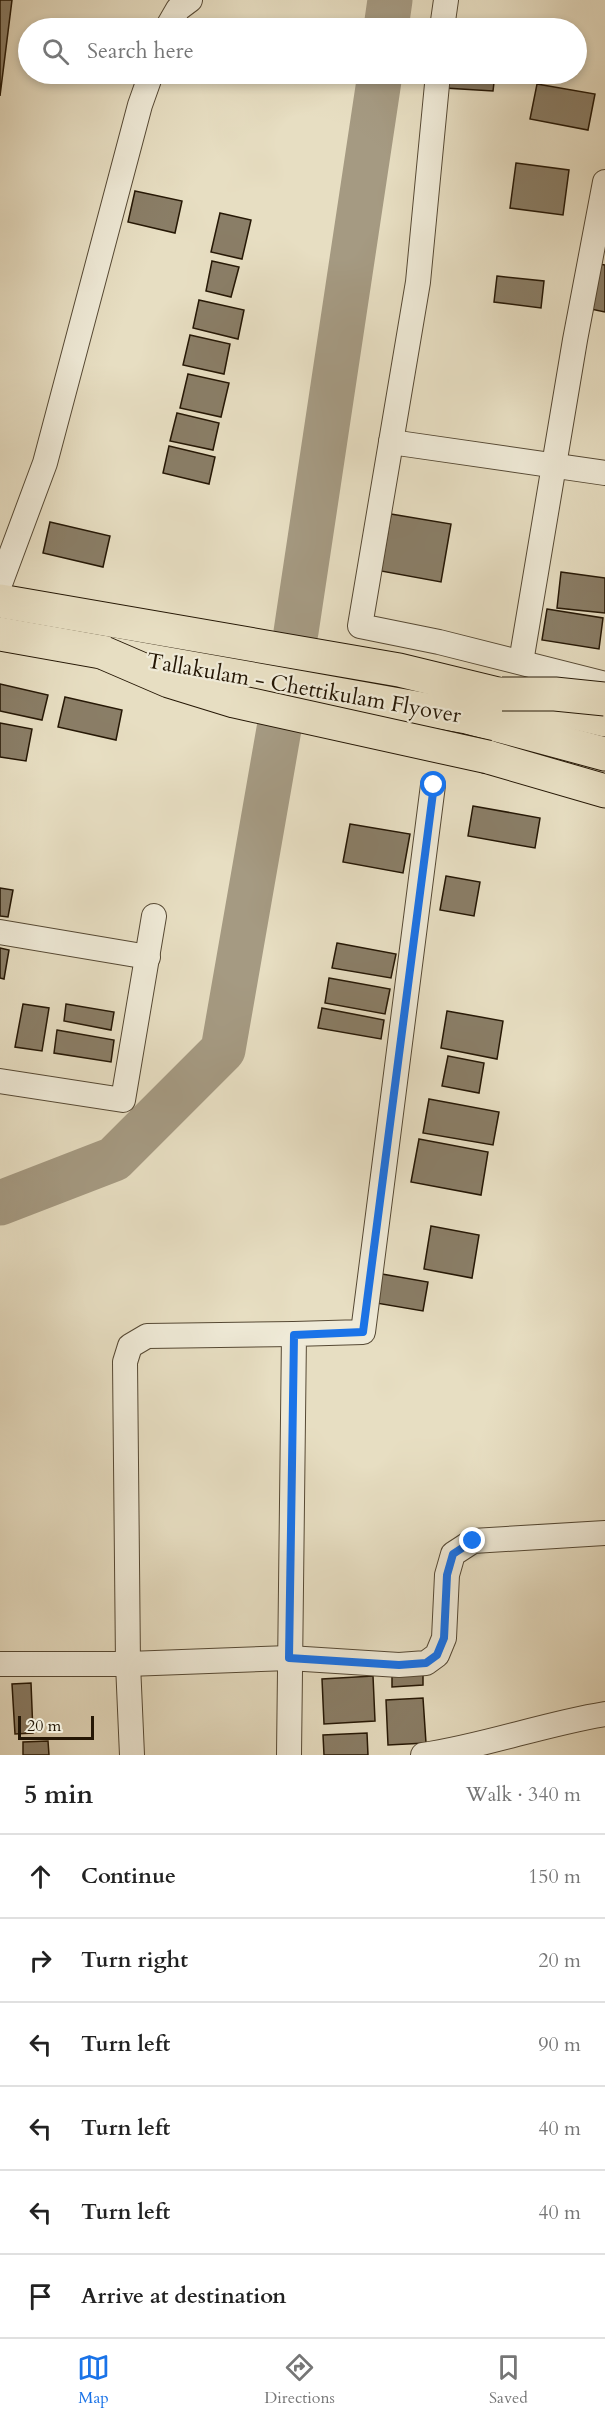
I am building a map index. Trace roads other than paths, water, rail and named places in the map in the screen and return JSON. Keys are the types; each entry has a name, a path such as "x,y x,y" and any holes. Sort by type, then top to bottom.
{"highway":[{"name":"Tallakulam - Chettikulam Flyover","path":"0,601 388,669 605,720"},
{"name":"Tallakulam - Chettikulam Flyover","path":"0,634 467,717 605,754"},
{"path":"104,653 169,681 253,707 488,756 605,791"},
{"path":"502,694 555,694 605,699"}],"street":[{"path":"173,18 178,9 190,0"},
{"path":"443,18 446,0"},
{"path":"0,584 45,463 147,84"},
{"path":"437,84 417,282 360,626 439,642 605,684"},
{"path":"521,662 605,182"},
{"path":"391,442 605,473"},
{"path":"132,1755 128,1664 125,1362 130,1346 147,1336 363,1332 434,785"},
{"path":"0,1081 123,1100 154,916"},
{"path":"0,932 148,957"},
{"path":"289,1755 294,1335"},
{"path":"0,1664 128,1664 289,1658 399,1665 426,1663 437,1655 444,1638 447,1575 453,1554 473,1541 605,1533"},
{"path":"423,1755 452,1753 568,1720 605,1714"}],"waterway":[{"path":"387,18 390,0"},
{"path":"296,632 378,84"},
{"path":"0,1203 114,1159 223,1050 279,729"}]}
